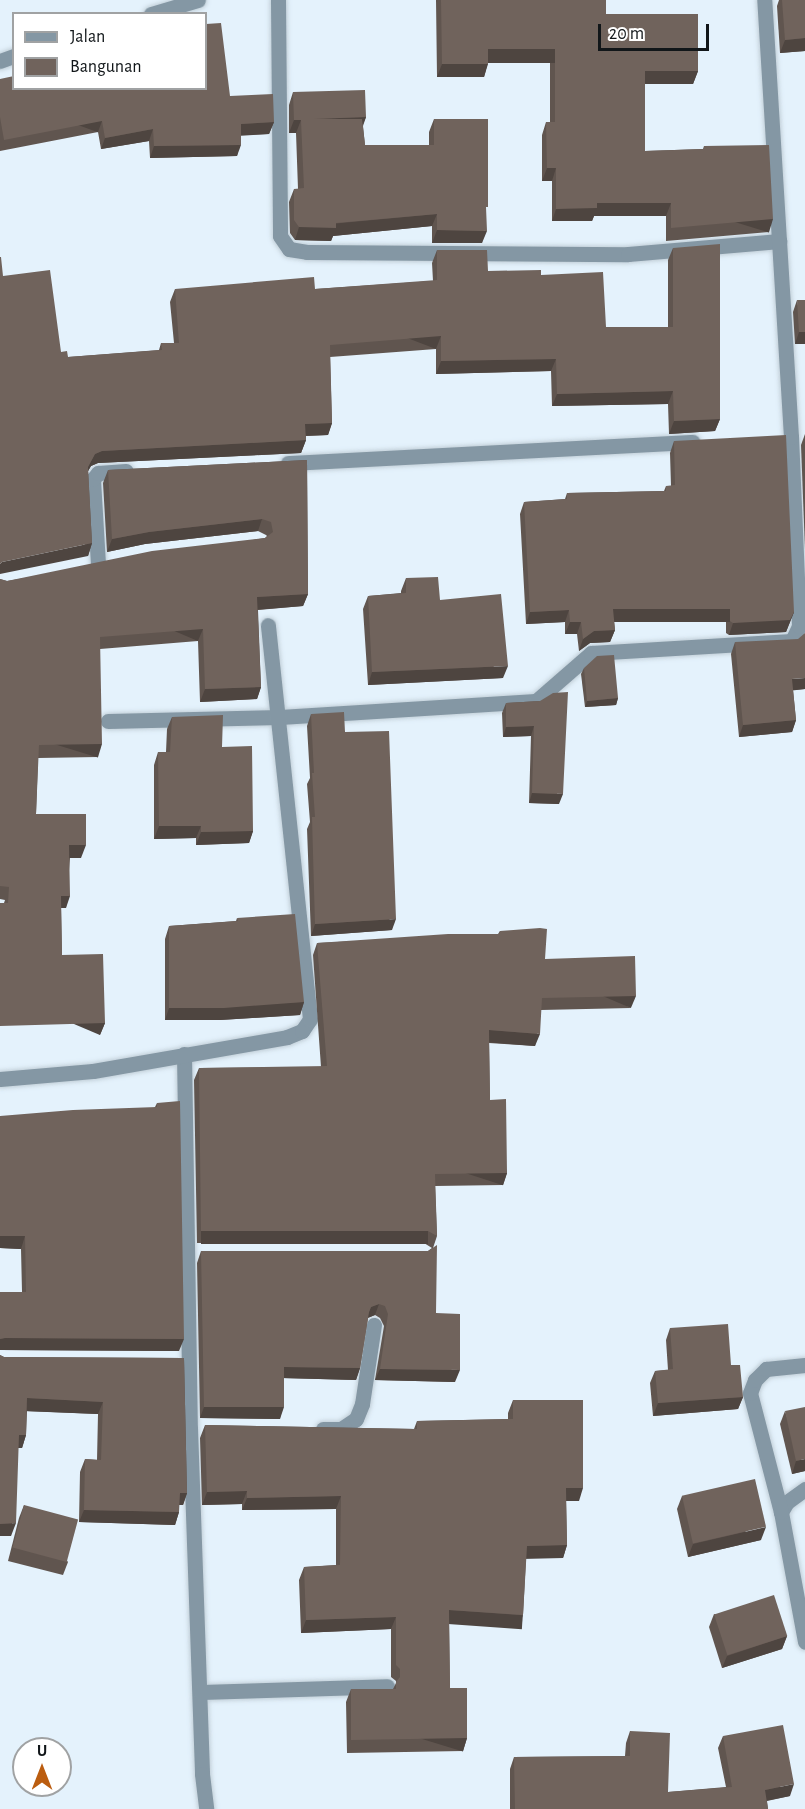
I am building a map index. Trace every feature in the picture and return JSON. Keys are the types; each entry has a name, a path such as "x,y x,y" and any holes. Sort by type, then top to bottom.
{"street":[{"path":"158,12 198,0"},
{"path":"278,0 280,236 289,249 307,252 628,254 779,241"},
{"path":"108,721 280,717 536,701 591,653 792,641 799,626 785,438 779,241 764,0"},
{"path":"271,463 708,441"},
{"path":"117,560 93,565 93,478 98,473 140,470"},
{"path":"0,1079 93,1071 287,1037 302,1032 310,1018 309,945 268,625"},
{"path":"184,1054 192,1253 189,1361 196,1428 201,1692 206,1809"},
{"path":"306,1429 341,1429 356,1419 362,1404 374,1325"},
{"path":"172,1361 189,1361"},
{"path":"805,1365 766,1369 755,1380 750,1393 781,1512 805,1642"},
{"path":"781,1512 787,1502 805,1489"},
{"path":"201,1692 387,1686"}],"building":[{"path":"441,0 606,0 606,14 698,14 698,71 645,71 645,151 704,149 704,146 769,145 773,219 671,228 671,203 597,203 597,208 556,209 556,168 547,168 546,122 555,122 555,49 488,49 488,64 442,64"},
{"path":"782,0 805,0 805,38 785,40"},
{"path":"221,23 230,96 273,94 274,122 241,124 241,145 154,146 153,129 105,138 102,121 4,140 0,117 0,79 12,76 12,90 207,90 207,24"},
{"path":"365,90 366,117 313,119 362,119 365,145 434,145 434,119 488,119 487,231 437,230 437,214 336,223 336,228 299,227 294,220 294,189 304,188 301,120 294,120 293,92"},
{"path":"720,244 720,419 674,421 673,391 557,394 556,359 441,361 441,336 330,345 332,423 305,424 306,440 102,451 95,454 88,467 92,543 0,564 0,257 3,276 50,270 61,352 67,351 68,357 162,350 161,343 179,343 175,289 314,277 315,289 437,280 437,250 487,250 488,271 541,270 541,275 603,272 606,327 673,327 673,248"},
{"path":"797,300 805,300 805,332 799,332"},
{"path":"786,435 794,612 790,620 733,623 730,621 730,609 613,609 615,630 594,631 583,639 581,622 570,622 569,610 530,612 524,502 567,499 567,493 666,491 666,486 675,485 674,441"},
{"path":"307,460 308,594 257,597 261,687 205,689 203,629 100,637 102,744 39,745 36,814 86,814 86,845 69,845 70,896 61,896 62,955 103,954 105,1023 0,1026 0,903 8,903 9,887 0,886 0,579 7,581 152,551 265,538 273,532 271,522 262,519 149,532 112,539 108,470"},
{"path":"438,577 440,600 501,594 508,666 372,672 368,596 406,593 406,578"},
{"path":"805,633 805,678 792,679 796,720 743,725 735,642 798,639"},
{"path":"614,655 618,698 587,701 584,668 597,656"},
{"path":"568,692 563,794 532,793 534,726 506,727 506,703 540,701 553,693"},
{"path":"344,712 345,732 389,731 396,919 315,924 312,817 315,817 311,714"},
{"path":"223,715 222,747 252,746 253,831 201,832 201,826 159,826 158,752 170,752 172,717"},
{"path":"295,914 304,1002 224,1008 169,1008 169,926"},
{"path":"547,929 545,959 635,956 636,996 542,998 540,1034 489,1030 490,1100 506,1099 507,1173 435,1174 437,1236 428,1231 201,1231 199,1068 327,1066 317,943 448,934 499,934 500,931"},
{"path":"180,1101 184,1339 0,1339 0,1292 26,1292 25,1236 0,1236 0,1116 73,1110 157,1107 157,1103"},
{"path":"437,1245 436,1313 460,1314 460,1370 380,1369 388,1314 385,1306 379,1304 371,1307 369,1312 360,1368 284,1367 284,1407 204,1407 201,1251 428,1251"},
{"path":"728,1324 731,1365 740,1365 743,1397 658,1403 655,1371 673,1369 670,1328"},
{"path":"0,1355 4,1357 184,1358 187,1493 180,1493 179,1512 84,1510 85,1459 101,1460 103,1402 27,1398 26,1435 19,1435 16,1523 0,1524"},
{"path":"513,1400 583,1400 583,1488 566,1488 567,1545 527,1546 523,1615 449,1610 450,1688 467,1688 467,1738 351,1740 351,1689 396,1689 400,1669 396,1665 396,1617 306,1620 304,1567 340,1565 341,1496 247,1498 247,1491 207,1492 205,1425 417,1429 417,1421 513,1419"},
{"path":"805,1407 805,1459 796,1461 785,1411"},
{"path":"755,1479 766,1527 693,1544 682,1496"},
{"path":"24,1505 78,1519 67,1562 13,1548"},
{"path":"774,1595 787,1636 727,1655 714,1614"},
{"path":"783,1725 794,1784 765,1790 768,1809 515,1809 514,1757 630,1756 630,1731 670,1733 668,1792 732,1787 723,1736"}]}
